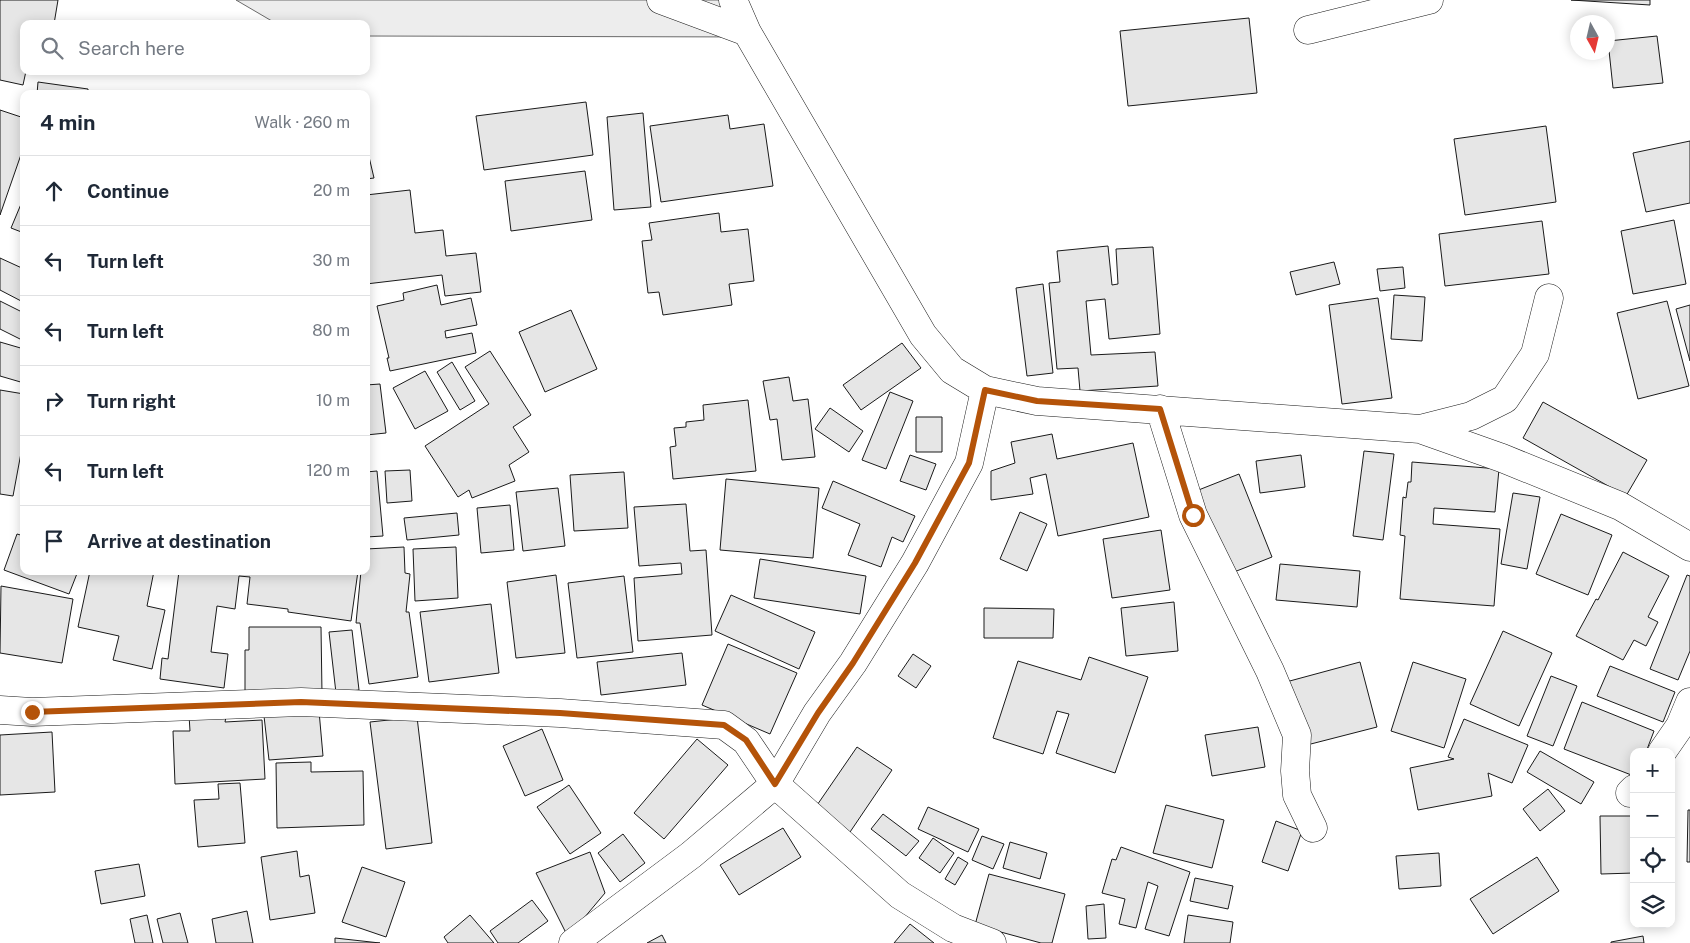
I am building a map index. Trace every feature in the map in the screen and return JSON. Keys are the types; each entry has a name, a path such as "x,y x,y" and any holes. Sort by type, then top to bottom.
{"street":[{"path":"661,0 748,32"},
{"path":"733,0 748,32 923,335 952,370 985,390 1037,401 1420,429 1502,458 1620,506 1690,547"},
{"path":"1308,30 1429,0"},
{"path":"1420,429 1471,416 1505,399 1535,354 1549,298"},
{"path":"573,943 691,855 775,784 818,713 853,663 915,563 969,463 985,390"},
{"path":"1160,409 1193,515 1270,672 1297,735 1295,771 1297,795 1313,828"},
{"path":"0,710 32,712 301,702 560,713 724,725 746,740 775,784 900,896 953,928 992,943"},
{"path":"1665,748 1680,726 1690,702"}],"shaded area":[{"path":"236,0 748,0 757,37 370,36 370,20 270,20"}],"building":[{"path":"0,0 58,0 55,20 20,20 20,75 25,75 23,85 0,80"},
{"path":"1571,0 1650,0 1650,5"},
{"path":"1249,18 1257,93 1128,106 1120,31"},
{"path":"1657,36 1663,83 1613,88 1610,60 1615,60 1615,40"},
{"path":"38,82 88,89 88,90 37,90"},
{"path":"586,102 593,155 484,170 476,116"},
{"path":"0,110 20,117 20,158 0,215"},
{"path":"643,113 651,207 614,210 607,117"},
{"path":"728,115 730,129 764,124 773,186 661,202 650,126"},
{"path":"1546,126 1556,202 1465,215 1454,139"},
{"path":"1690,141 1690,203 1646,212 1633,153"},
{"path":"370,161 374,178 370,178"},
{"path":"585,171 592,220 511,231 505,181"},
{"path":"410,190 415,233 443,230 446,256 476,253 481,292 445,296 442,275 370,284 370,195"},
{"path":"20,207 20,231 11,228"},
{"path":"719,213 721,232 748,229 754,281 729,284 732,305 663,315 659,292 648,293 642,241 652,240 649,223"},
{"path":"1674,220 1686,284 1633,294 1621,231"},
{"path":"1542,221 1549,274 1445,286 1439,234"},
{"path":"1108,246 1112,285 1118,284 1116,249 1153,247 1160,334 1109,339 1105,299 1086,301 1091,355 1155,352 1158,386 1080,391 1078,368 1057,369 1049,283 1060,282 1057,251"},
{"path":"0,258 20,267 20,300 0,290"},
{"path":"1334,262 1340,284 1296,295 1290,272"},
{"path":"1403,267 1405,288 1380,291 1377,269"},
{"path":"1043,284 1053,373 1027,376 1016,288"},
{"path":"437,285 441,305 471,298 477,325 445,331 446,338 472,333 476,353 390,371 387,358 389,358 377,306 404,300 403,293"},
{"path":"1394,295 1425,297 1422,341 1391,339"},
{"path":"1378,298 1392,398 1342,404 1329,305"},
{"path":"0,301 20,311 20,339 0,329"},
{"path":"1667,301 1689,386 1638,399 1617,313"},
{"path":"1690,305 1690,361 1676,309"},
{"path":"571,310 597,369 545,392 519,332"},
{"path":"0,342 20,348 20,382 0,376"},
{"path":"902,343 921,368 861,410 843,385"},
{"path":"490,351 531,415 513,427 529,452 509,465 515,481 472,498 469,490 458,497 425,446 489,404 465,367"},
{"path":"452,362 475,401 460,410 437,372"},
{"path":"425,371 448,411 415,429 393,388"},
{"path":"789,377 793,401 808,399 815,457 782,460 777,419 770,420 763,381"},
{"path":"380,384 386,433 370,435 370,385"},
{"path":"0,390 20,393 20,458 13,496 0,494"},
{"path":"890,392 913,401 886,469 862,460"},
{"path":"748,400 756,471 673,479 670,447 676,446 674,428 686,427 686,422 704,420 703,405"},
{"path":"1543,402 1647,460 1626,496 1523,438"},
{"path":"830,408 863,431 849,452 815,429"},
{"path":"916,417 942,417 942,452 916,452"},
{"path":"1052,434 1057,459 1133,443 1149,517 1058,536 1046,474 1030,478 1033,494 991,500 991,471 1015,463 1011,442"},
{"path":"1364,451 1394,454 1383,540 1353,536"},
{"path":"910,455 936,464 926,490 900,481"},
{"path":"1301,455 1305,487 1260,493 1256,461"},
{"path":"1412,462 1499,469 1495,512 1434,508 1433,524 1500,529 1494,606 1400,599 1405,536 1400,535 1403,497 1406,498 1408,482 1411,482"},
{"path":"410,470 412,501 387,503 385,471"},
{"path":"377,471 383,536 370,537 370,472"},
{"path":"624,472 628,528 574,531 570,475"},
{"path":"1239,474 1272,557 1229,574 1196,491"},
{"path":"726,479 819,488 813,558 720,550"},
{"path":"833,481 915,516 903,542 892,537 881,567 848,555 860,524 822,508"},
{"path":"558,488 565,546 523,551 516,492"},
{"path":"1513,493 1540,497 1527,569 1501,564"},
{"path":"686,504 690,551 706,550 712,635 638,641 634,578 682,574 681,563 639,566 634,507"},
{"path":"510,505 514,550 481,553 477,508"},
{"path":"1020,512 1047,524 1027,571 1000,559"},
{"path":"457,513 459,535 407,540 404,518"},
{"path":"1561,514 1612,535 1588,595 1536,574"},
{"path":"1161,530 1170,590 1112,598 1103,539"},
{"path":"17,534 20,535 20,575 76,575 69,594 4,570"},
{"path":"404,547 405,573 410,574 406,612 409,612 418,677 369,684 360,623 356,623 361,575 370,575 370,549"},
{"path":"456,547 458,598 415,601 413,549"},
{"path":"1623,552 1669,576 1648,617 1658,622 1646,646 1634,640 1623,660 1576,636 1596,599 1598,600"},
{"path":"760,559 866,576 860,614 754,598"},
{"path":"1280,564 1360,571 1357,607 1276,600"},
{"path":"89,575 153,575 147,606 165,610 152,669 113,660 119,636 78,627"},
{"path":"178,575 357,575 351,621 288,612 288,609 247,604 250,577 239,576 235,609 217,606 211,652 228,654 224,688 160,679 162,658 168,659"},
{"path":"556,575 565,653 516,658 507,582"},
{"path":"1687,575 1690,576 1690,651 1678,680 1650,669"},
{"path":"624,576 633,652 577,658 568,583"},
{"path":"1,586 73,599 62,663 0,653"},
{"path":"731,595 815,632 799,669 715,631"},
{"path":"1174,602 1178,651 1126,656 1121,608"},
{"path":"491,604 499,673 429,682 420,612"},
{"path":"984,608 1054,609 1053,638 984,638"},
{"path":"249,627 321,627 322,694 245,694 245,650 249,650"},
{"path":"352,630 359,690 336,693 329,632"},
{"path":"1503,631 1552,653 1519,726 1470,704"},
{"path":"728,644 797,673 770,734 702,705"},
{"path":"682,653 686,685 601,695 597,662"},
{"path":"913,654 931,666 916,688 898,676"},
{"path":"1089,657 1148,677 1115,773 1056,753 1069,714 1057,711 1043,754 993,738 1018,661 1081,680"},
{"path":"1360,662 1377,727 1303,746 1286,682"},
{"path":"1413,662 1466,679 1444,748 1391,731"},
{"path":"1610,666 1675,692 1663,722 1597,696"},
{"path":"1551,676 1577,686 1553,746 1527,736"},
{"path":"1582,702 1654,731 1648,748 1630,748 1630,774 1564,749"},
{"path":"319,711 323,756 269,760 264,716"},
{"path":"227,712 225,722 262,720 265,779 175,784 173,731 190,731 189,715"},
{"path":"417,717 432,843 386,849 370,722"},
{"path":"1464,719 1528,745 1512,783 1488,773 1492,796 1418,810 1410,768 1454,759 1448,757"},
{"path":"1258,727 1265,767 1212,776 1205,735"},
{"path":"542,729 563,780 525,796 503,746"},
{"path":"52,732 55,792 0,795 0,735"},
{"path":"697,739 728,765 664,839 634,813"},
{"path":"857,747 892,770 848,835 813,811"},
{"path":"1540,751 1594,782 1581,804 1527,772"},
{"path":"311,762 311,772 363,771 364,825 277,828 276,763"},
{"path":"240,783 245,843 198,847 194,800 219,799 218,784"},
{"path":"569,785 601,833 570,854 537,807"},
{"path":"1548,789 1565,811 1540,831 1523,809"},
{"path":"1166,805 1224,820 1212,868 1153,853"},
{"path":"928,807 979,829 968,852 918,829"},
{"path":"1688,810 1690,810 1690,862 1687,862"},
{"path":"883,814 919,841 906,856 871,829"},
{"path":"1600,816 1630,816 1630,873 1601,874"},
{"path":"1276,821 1302,831 1288,871 1262,862"},
{"path":"783,828 801,857 739,895 720,865"},
{"path":"623,834 645,863 620,882 598,853"},
{"path":"982,836 1004,844 993,869 972,860"},
{"path":"933,838 954,853 940,873 919,858"},
{"path":"1010,842 1047,853 1040,879 1003,868"},
{"path":"1121,847 1190,872 1169,936 1145,929 1158,886 1148,882 1136,928 1119,924 1125,899 1102,893 1112,859 1116,860"},
{"path":"297,851 300,877 309,875 315,913 270,920 261,857"},
{"path":"590,852 605,893 568,937 536,873"},
{"path":"1439,853 1441,886 1399,889 1396,856"},
{"path":"958,857 968,863 955,885 945,879"},
{"path":"1537,857 1559,891 1493,934 1470,899"},
{"path":"139,864 145,896 101,904 95,871"},
{"path":"362,867 405,882 386,937 342,922"},
{"path":"989,874 1065,894 1052,943 1041,943 975,925"},
{"path":"1195,878 1233,886 1228,909 1190,901"},
{"path":"532,900 548,921 518,943 498,943 490,931"},
{"path":"1104,904 1106,938 1088,939 1086,906"},
{"path":"247,911 253,943 216,943 212,919"},
{"path":"180,913 188,943 163,943 157,919"},
{"path":"147,915 153,943 135,943 130,919"},
{"path":"470,915 494,943 448,943 444,937"},
{"path":"1188,915 1233,922 1230,943 1184,943"},
{"path":"910,924 934,943 894,943"},
{"path":"662,935 666,943 647,943"},
{"path":"1643,936 1644,943 1611,943 1611,942"},
{"path":"335,938 380,943 335,943"}],"route":[{"path":"32,712 301,702 560,713 724,725 746,740 775,784 818,713 853,663 915,563 969,463 985,390 1037,401 1160,409 1193,515"}]}
